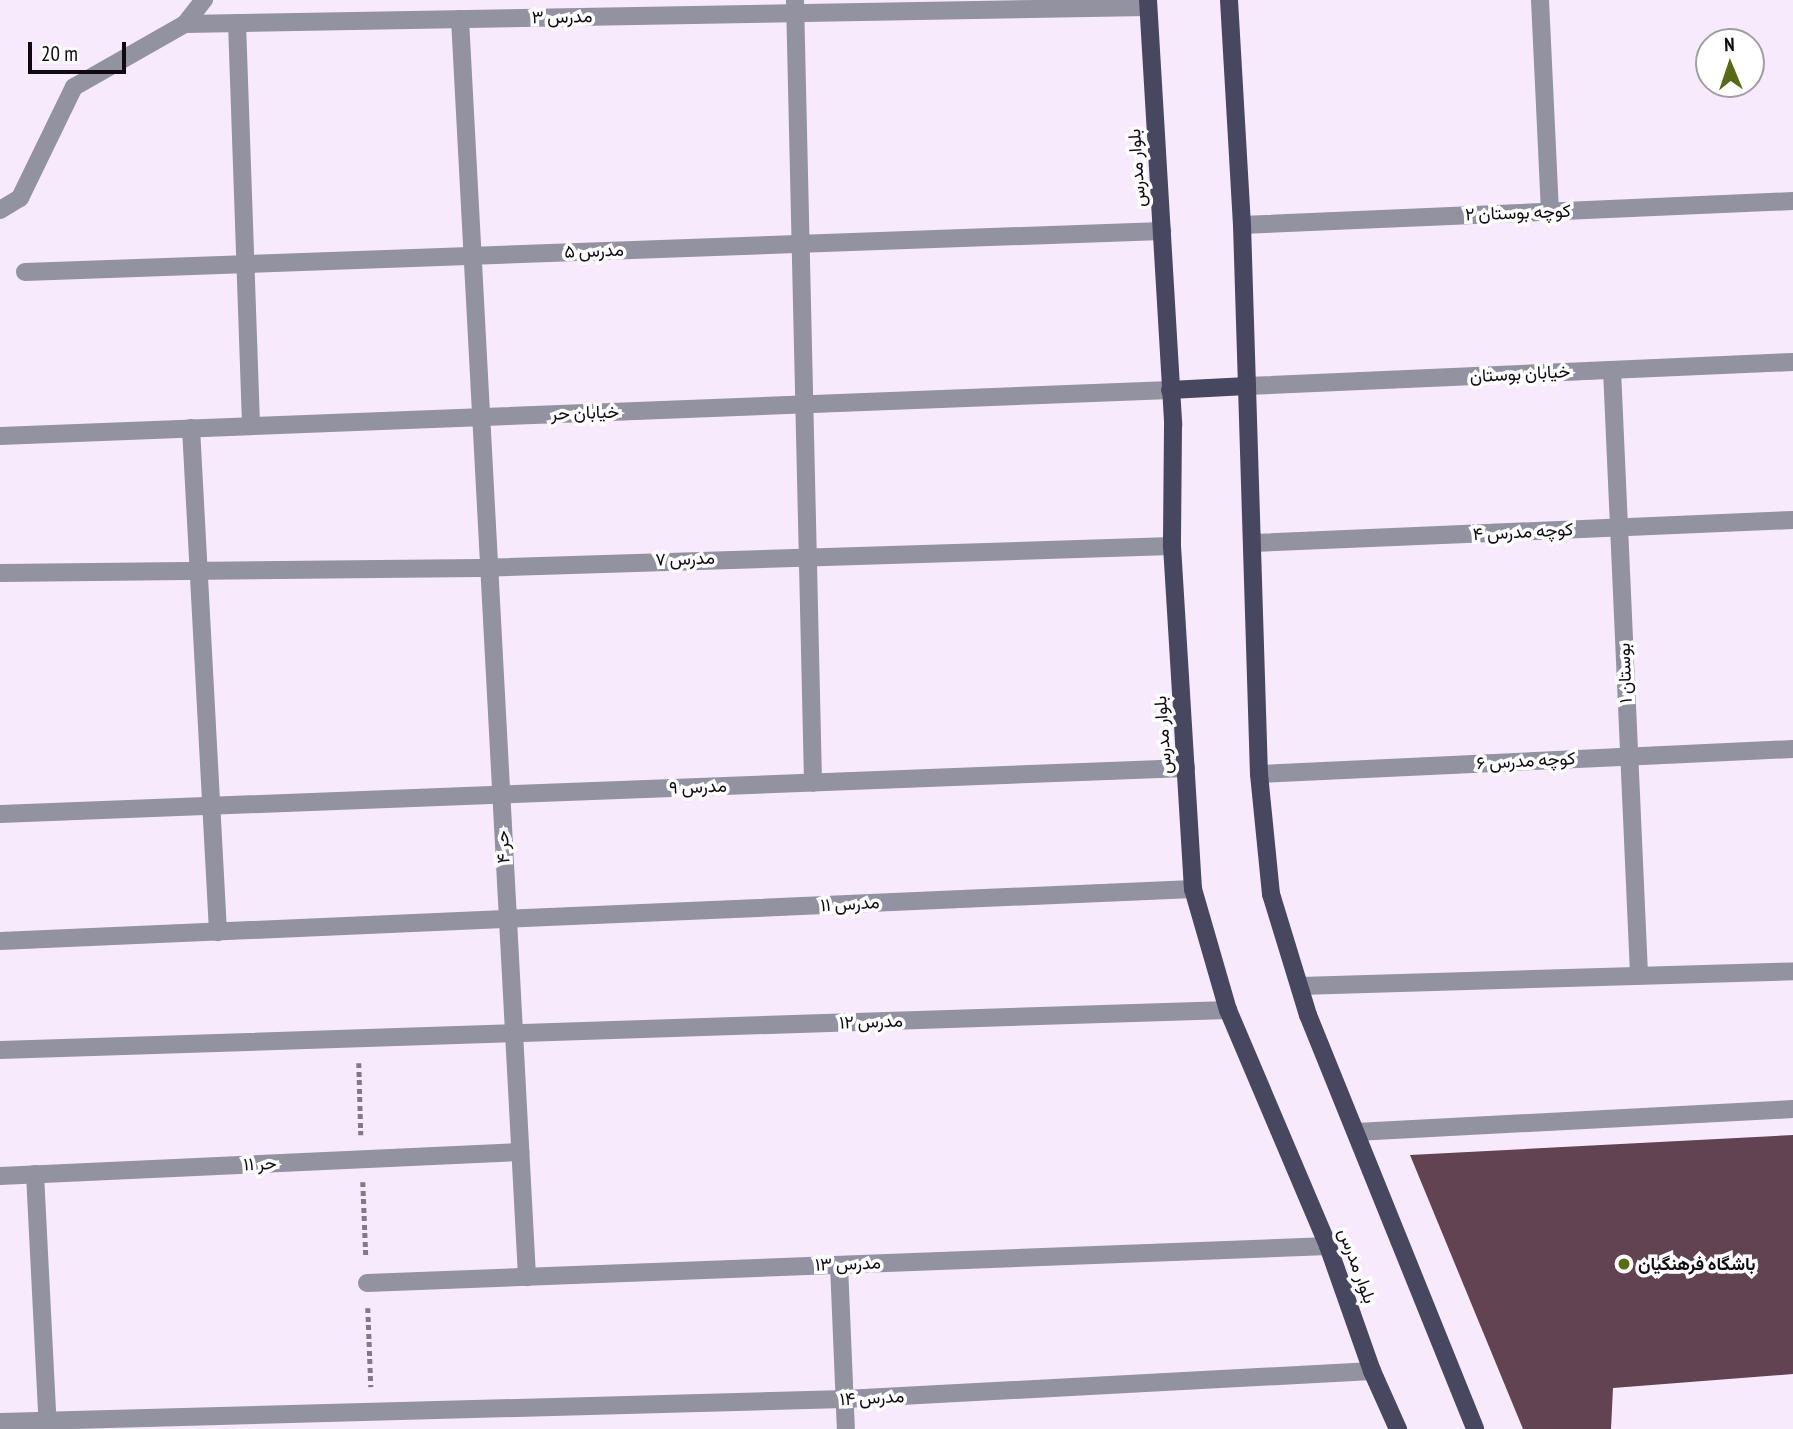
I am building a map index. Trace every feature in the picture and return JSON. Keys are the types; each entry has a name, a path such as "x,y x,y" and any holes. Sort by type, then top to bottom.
{"main road":[{"path":"1230,0 1242,225 1259,774 1271,894 1300,986 1475,1429"},
{"name":"بلوار مدرس","path":"1148,4 1170,390 1172,546 1193,889 1228,1010 1328,1246 1372,1370 1398,1429"},
{"path":"1170,390 1247,386"}],"street":[{"path":"0,210 20,198 74,87 185,24 204,0"},
{"path":"1540,0 1550,212"},
{"name":"مدرس ۳","path":"185,24 460,19 795,7 1148,4"},
{"path":"795,7 813,783"},
{"name":"حر ۴","path":"460,19 479,417 527,1277"},
{"path":"237,23 251,426"},
{"name":"کوچه بوستان ۲","path":"1242,225 1793,201"},
{"name":"مدرس ۵","path":"25,272 1162,231"},
{"name":"خیابان بوستان","path":"1247,386 1793,362"},
{"name":"بوستان ۱","path":"1612,370 1639,975"},
{"name":"خیابان حر","path":"0,436 1170,390"},
{"path":"191,428 218,932"},
{"name":"کوچه مدرس ۴","path":"1253,543 1793,520"},
{"name":"مدرس ۷","path":"0,573 199,573 488,567 807,555 1172,546"},
{"name":"کوچه مدرس ۶","path":"1259,774 1793,749"},
{"name":"مدرس ۹","path":"0,814 1186,768"},
{"name":"مدرس ۱۱","path":"0,941 1193,889"},
{"path":"1300,986 1793,971"},
{"name":"مدرس ۱۲","path":"0,1050 1228,1010"},
{"path":"1356,1132 1793,1109"},
{"name":"حر ۱۱","path":"0,1176 520,1152"},
{"path":"35,1174 48,1425"},
{"name":"مدرس ۱۳","path":"368,1283 1328,1246"},
{"path":"839,1265 846,1429"},
{"name":"مدرس ۱۴","path":"0,1422 48,1425 845,1399 1372,1370"}],"path":[{"path":"358,1038 373,1414"}],"building":[{"name":"باشگاه فرهنگیان","path":"1793,1135 1793,1374 1613,1388 1611,1429 1523,1429 1410,1155"}],"place":[{"name":"باشگاه فرهنگیان","path":"1624,1264"}]}
